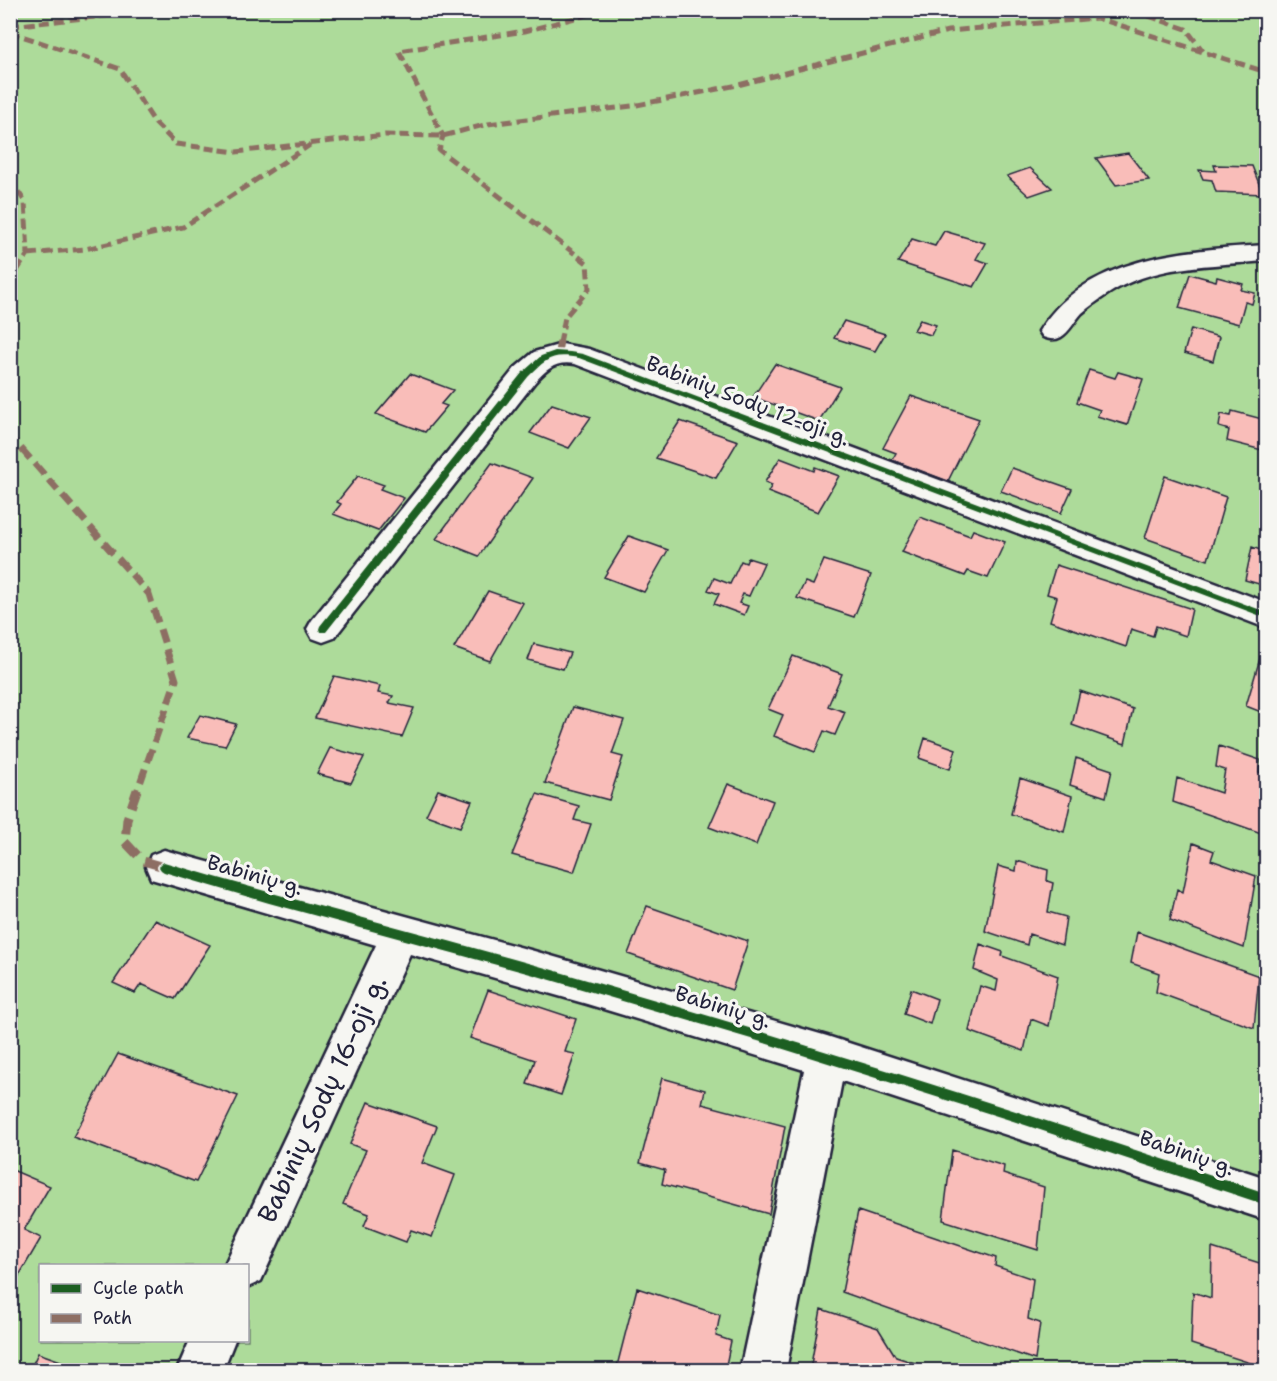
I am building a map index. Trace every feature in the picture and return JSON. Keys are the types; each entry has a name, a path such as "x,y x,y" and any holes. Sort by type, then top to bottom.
{"street":[{"path":"1052,331 1067,310 1085,295 1118,277 1154,266 1193,258 1266,253"},
{"name":"Babinių Sodų 12-oji g.","path":"323,629 525,375 542,357 558,352 580,356 1266,615"},
{"name":"Babinių g.","path":"164,867 244,892 587,985 827,1056 1053,1127 1266,1199"},
{"name":"Babinių Sodų 16-oji g.","path":"247,1264 400,934"},
{"path":"763,1371 827,1056"},
{"path":"200,1371 213,1342"}],"green space":[{"path":"10,11 1266,11 1266,1370 11,1370"}],"building":[{"path":"1128,153 1149,180 1116,185 1096,158"},
{"path":"1214,165 1252,166 1263,194 1216,192 1212,180 1203,179 1199,170 1216,171"},
{"path":"1030,168 1052,188 1029,196 1007,176"},
{"path":"944,231 985,243 976,259 988,263 974,287 898,262 912,239 935,246"},
{"path":"1190,274 1216,281 1217,277 1243,284 1241,290 1255,293 1252,304 1245,302 1239,324 1179,308"},
{"path":"920,320 936,325 931,335 914,330"},
{"path":"844,321 885,334 875,351 834,338"},
{"path":"1191,329 1219,337 1213,361 1184,353"},
{"path":"775,364 840,387 819,421 753,397"},
{"path":"1089,370 1115,378 1118,372 1143,379 1127,425 1097,416 1100,410 1077,402"},
{"path":"410,374 453,390 441,404 447,406 425,432 376,414"},
{"path":"911,396 979,419 948,481 892,460 896,453 883,448"},
{"path":"552,404 591,417 569,448 530,433"},
{"path":"1232,411 1266,420 1266,451 1227,441 1229,430 1219,427 1221,414 1231,416"},
{"path":"680,421 738,441 716,478 656,458"},
{"path":"780,458 814,471 815,467 839,476 818,512 768,492 772,485 765,482"},
{"path":"492,463 533,478 479,556 436,539"},
{"path":"1012,468 1072,489 1061,513 1001,491"},
{"path":"358,476 384,485 380,489 404,498 378,531 333,514 341,504 337,502"},
{"path":"1165,476 1226,497 1208,560 1145,538"},
{"path":"920,517 970,536 973,530 1005,542 988,578 968,571 965,576 902,552"},
{"path":"629,536 668,550 644,592 604,577"},
{"path":"1252,547 1266,552 1266,586 1245,580"},
{"path":"748,558 764,563 749,596 743,594 739,603 748,606 744,615 714,604 719,594 708,590 714,578 730,584 741,561 746,563"},
{"path":"824,560 871,575 854,617 797,598 805,582 813,585"},
{"path":"1056,565 1192,609 1186,636 1156,626 1153,636 1131,629 1126,647 1050,621 1057,597 1047,594"},
{"path":"488,591 523,603 490,661 454,648"},
{"path":"534,644 570,653 563,669 528,660"},
{"path":"1261,655 1266,657 1266,714 1246,706"},
{"path":"793,656 842,674 828,706 845,712 835,735 824,731 815,752 774,736 783,715 768,709"},
{"path":"334,676 380,686 378,693 393,696 389,703 414,708 402,737 315,718"},
{"path":"1080,691 1133,709 1125,744 1072,725"},
{"path":"573,707 624,720 612,754 623,757 609,800 545,783"},
{"path":"200,715 236,724 225,746 187,738"},
{"path":"925,738 956,749 950,769 919,758"},
{"path":"1219,746 1260,760 1259,772 1266,775 1264,834 1173,802 1177,778 1221,793 1225,770 1216,767"},
{"path":"330,748 364,757 351,783 317,774"},
{"path":"1076,758 1112,770 1106,797 1070,785"},
{"path":"1020,778 1072,796 1064,832 1011,814"},
{"path":"728,784 773,801 756,845 709,827"},
{"path":"438,790 472,801 460,827 426,815"},
{"path":"537,794 579,806 574,820 591,824 574,872 512,855"},
{"path":"1193,843 1214,851 1211,860 1256,876 1244,948 1170,920 1177,889 1183,892"},
{"path":"1017,861 1048,870 1047,881 1053,883 1048,912 1066,917 1062,945 1029,934 1027,945 985,931 998,866 1016,871"},
{"path":"647,906 748,941 732,990 628,954"},
{"path":"155,920 210,945 175,999 141,984 135,993 113,983"},
{"path":"1137,932 1259,976 1254,1028 1156,992 1159,973 1131,963"},
{"path":"980,944 1003,952 1002,956 1058,976 1049,1026 1031,1019 1024,1051 969,1031 980,986 996,991 998,980 974,970"},
{"path":"911,989 937,999 930,1024 904,1014"},
{"path":"488,990 576,1019 565,1052 575,1054 561,1095 527,1084 535,1060 470,1038"},
{"path":"118,1054 238,1096 196,1182 73,1137"},
{"path":"662,1078 705,1090 702,1104 785,1126 769,1214 662,1184 665,1170 640,1163"},
{"path":"368,1102 437,1126 422,1163 455,1175 432,1237 411,1230 406,1242 364,1226 369,1214 343,1204 366,1150 350,1144"},
{"path":"952,1150 1004,1166 1003,1174 1044,1187 1038,1250 943,1220"},
{"path":"10,1169 50,1186 24,1230 41,1238 10,1291"},
{"path":"858,1211 996,1258 995,1266 1033,1279 1028,1319 1040,1323 1035,1360 842,1292"},
{"path":"1212,1248 1266,1265 1266,1368 1191,1344 1193,1292 1211,1298"},
{"path":"637,1288 720,1315 716,1336 731,1341 725,1370 616,1370"},
{"path":"821,1309 878,1328 896,1357 937,1370 810,1370"},
{"path":"38,1353 86,1370 30,1370"}],"marked path":[{"path":"10,26 159,10"},
{"path":"558,352 565,317 589,289 587,263 439,150 443,136 399,51 525,31 606,10"},
{"path":"1119,10 1143,14 1186,29 1203,51"},
{"path":"10,32 120,69 155,123 176,144 236,152 385,135 443,136 488,124 632,106 738,85 948,31 1097,18 1266,72"},
{"path":"28,254 85,249 183,227 310,145"},
{"path":"10,179 25,202 28,254 10,281"},
{"path":"10,431 11,437 149,594 176,680 127,819 125,842 143,861 164,867"}],"cycle path":[{"path":"323,629 525,375 544,358 562,353 580,356 1266,615"},
{"path":"164,867 673,1010 1013,1115 1266,1199"}]}
